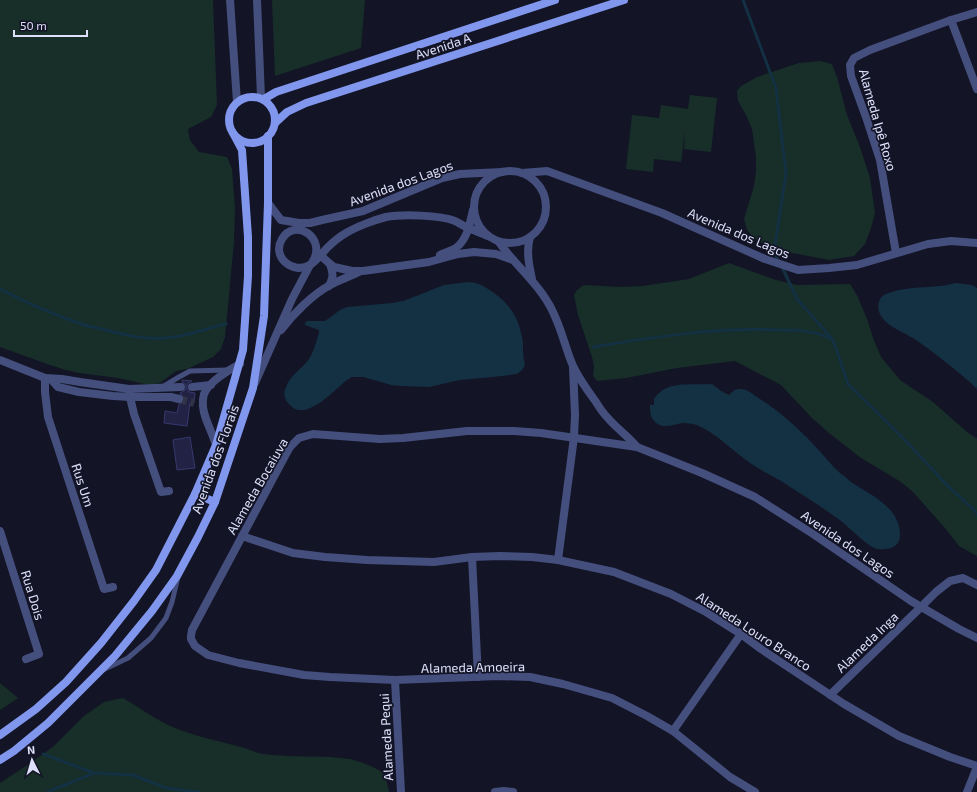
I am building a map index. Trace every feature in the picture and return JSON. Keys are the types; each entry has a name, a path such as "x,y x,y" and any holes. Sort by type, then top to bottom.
{"street":[{"path":"230,0 237,102 243,98 262,98"},
{"path":"257,0 262,98 273,110 275,123"},
{"name":"Avenida A","path":"262,98 276,92 555,0"},
{"name":"Avenida A","path":"275,123 288,112 306,103 624,0"},
{"path":"977,12 951,20 977,89"},
{"name":"Alameda Ipê Roxo","path":"896,253 880,160 851,76 850,65 854,58 870,50 951,20"},
{"name":"Avenida dos Florais","path":"0,735 36,708 66,682 101,643 134,601 156,570 195,494 216,445 243,350 248,276 248,237 242,150 228,120 232,107 237,102"},
{"name":"Avenida dos Florais","path":"0,760 14,751 48,723 115,656 152,611 180,570 215,502 253,388 264,316 268,203 268,136 275,123"},
{"path":"233,133 237,138 250,143 263,140 268,136"},
{"name":"Avenida dos Lagos","path":"281,220 310,223 363,211 442,178 460,174 509,171 522,173 547,171 662,214 765,259 798,270 857,265 928,244 951,241 977,243"},
{"path":"429,262 457,247 464,239 473,209 475,196 481,185 491,176 503,172"},
{"path":"522,173 537,183 545,200 546,212 542,224 530,237"},
{"path":"268,203 281,220 296,230 310,234 316,242 319,253 330,264 334,267 346,270 363,270 429,262 458,254 474,252 496,254 513,260"},
{"name":"Avenida dos Lagos","path":"473,209 479,227 488,236 500,242 512,243 530,237"},
{"path":"363,211 365,225"},
{"path":"253,388 292,299 311,264 319,253 336,240 347,233 387,217 415,216 441,218 455,221 488,236"},
{"path":"310,223 288,233 281,240 279,249 281,258 287,265 292,267 301,267 311,264"},
{"name":"Avenida dos Lagos","path":"530,237 528,245 528,261 532,280"},
{"name":"Avenida dos Lagos","path":"500,242 505,251 532,280 548,301 559,325 573,366 587,390 606,417 637,447"},
{"path":"329,286 333,279 330,264"},
{"path":"267,356 285,325 312,297 329,286 363,270"},
{"path":"0,360 48,378 129,388 177,387 175,398 113,396 58,387 48,378"},
{"path":"216,445 205,418 204,394 227,370 240,364"},
{"path":"558,560 574,437 575,415 573,366"},
{"name":"Rus Um","path":"48,378 45,392 50,424 104,589 113,587"},
{"path":"192,387 211,385"},
{"path":"129,388 134,414 161,492 169,491"},
{"path":"194,403 204,405"},
{"name":"Alameda Bocaiuva","path":"192,642 192,630 288,450 296,440 303,436 313,434 380,439 467,432 514,431 574,437"},
{"name":"Avenida dos Lagos","path":"574,437 637,447 702,473 755,497 921,607 977,638"},
{"path":"195,494 215,502"},
{"name":"Rua Dois","path":"0,531 39,654 26,659"},
{"name":"Alameda Louro Branco","path":"242,536 293,553 325,557 434,562 472,557 532,557 558,560 614,572 671,594 706,612 830,695 898,736 977,767"},
{"path":"472,557 478,677"},
{"name":"Alameda Inga","path":"830,695 936,592 950,582 963,578 977,585"},
{"path":"673,731 741,634"},
{"name":"Alameda Amoeira","path":"192,642 195,646 208,655 239,663 311,676 395,680 498,676 530,678 563,684 612,698 647,716 673,731 743,789 755,792"},
{"name":"Alameda Pequi","path":"395,680 401,792"},
{"path":"968,792 977,767"},
{"path":"495,792 513,792"}],"lane":[{"path":"163,387 190,371 227,370"},
{"path":"100,671 128,658 151,638 166,618 172,602 180,570"}],"green space":[{"path":"0,0 213,0 217,105 211,117 188,129 190,140 199,152 227,157 232,169 235,208 234,242 225,337 221,349 213,357 187,369 176,371 160,383 149,385 118,378 66,370 0,347"},
{"path":"272,0 365,0 361,48 275,76"},
{"path":"820,61 832,64 837,77 847,115 860,147 870,178 875,213 865,244 854,256 829,260 787,252 765,245 754,238 747,230 744,219 754,186 756,158 752,129 738,101 737,91 741,86 757,77 799,63"},
{"path":"690,95 717,98 711,152 684,149 685,131 681,162 654,159 653,172 626,169 632,115 659,118 661,105 688,109"},
{"path":"729,263 776,280 797,285 850,284 858,297 881,357 900,380 933,402 977,439 977,556 959,546 913,492 901,482 861,458 829,433 812,418 781,385 735,361 677,368 626,378 597,381 593,376 594,366 592,357 578,315 574,295 577,290 584,285 620,287 642,286 689,279"},
{"path":"0,683 18,698 0,710"},
{"path":"123,698 170,726 194,735 263,754 351,759 374,767 382,772 386,779 389,792 0,792 0,783 54,746 84,716 104,702"}],"water":[{"path":"468,282 479,284 494,293 506,303 514,315 522,335 525,365 517,374 460,380 429,387 391,385 363,377 352,377 311,408 303,410 296,409 287,402 284,394 285,389 293,376 309,359 314,350 319,333 319,330 305,325 307,321 325,321 340,310 347,307 403,301 444,285"},
{"path":"956,283 972,285 977,288 977,389 930,350 888,324 881,316 879,311 878,305 880,299 890,292 903,289 942,286"},
{"path":"712,384 729,395 738,389 748,391 788,420 840,473 852,483 881,501 890,510 899,525 900,538 897,544 893,547 885,549 877,549 873,547 834,516 781,481 750,463 707,430 699,426 683,423 661,426 652,418 650,405 654,405 654,399 665,389 679,385"}],"building":[{"path":"182,380 192,381 188,383 187,388 189,392 195,393 194,403 190,403 187,426 164,423 165,411 177,413 179,404 183,403 184,401 184,397 180,393 186,389 186,386"},
{"path":"190,437 195,468 177,470 173,440"}],"waterway":[{"path":"743,0 776,88 786,173 774,252 779,262"},
{"path":"782,267 797,299 833,340 848,384 903,438 946,484 977,513"},
{"path":"0,289 39,308 69,319 89,326 136,337 174,337 226,324"},
{"path":"593,347 662,336 708,331 755,329 798,330 812,332 831,339"},
{"path":"43,754 94,773 133,775 166,788 199,792"},
{"path":"48,792 94,773"}],"tunnel":[{"path":"179,399 194,403"}]}
